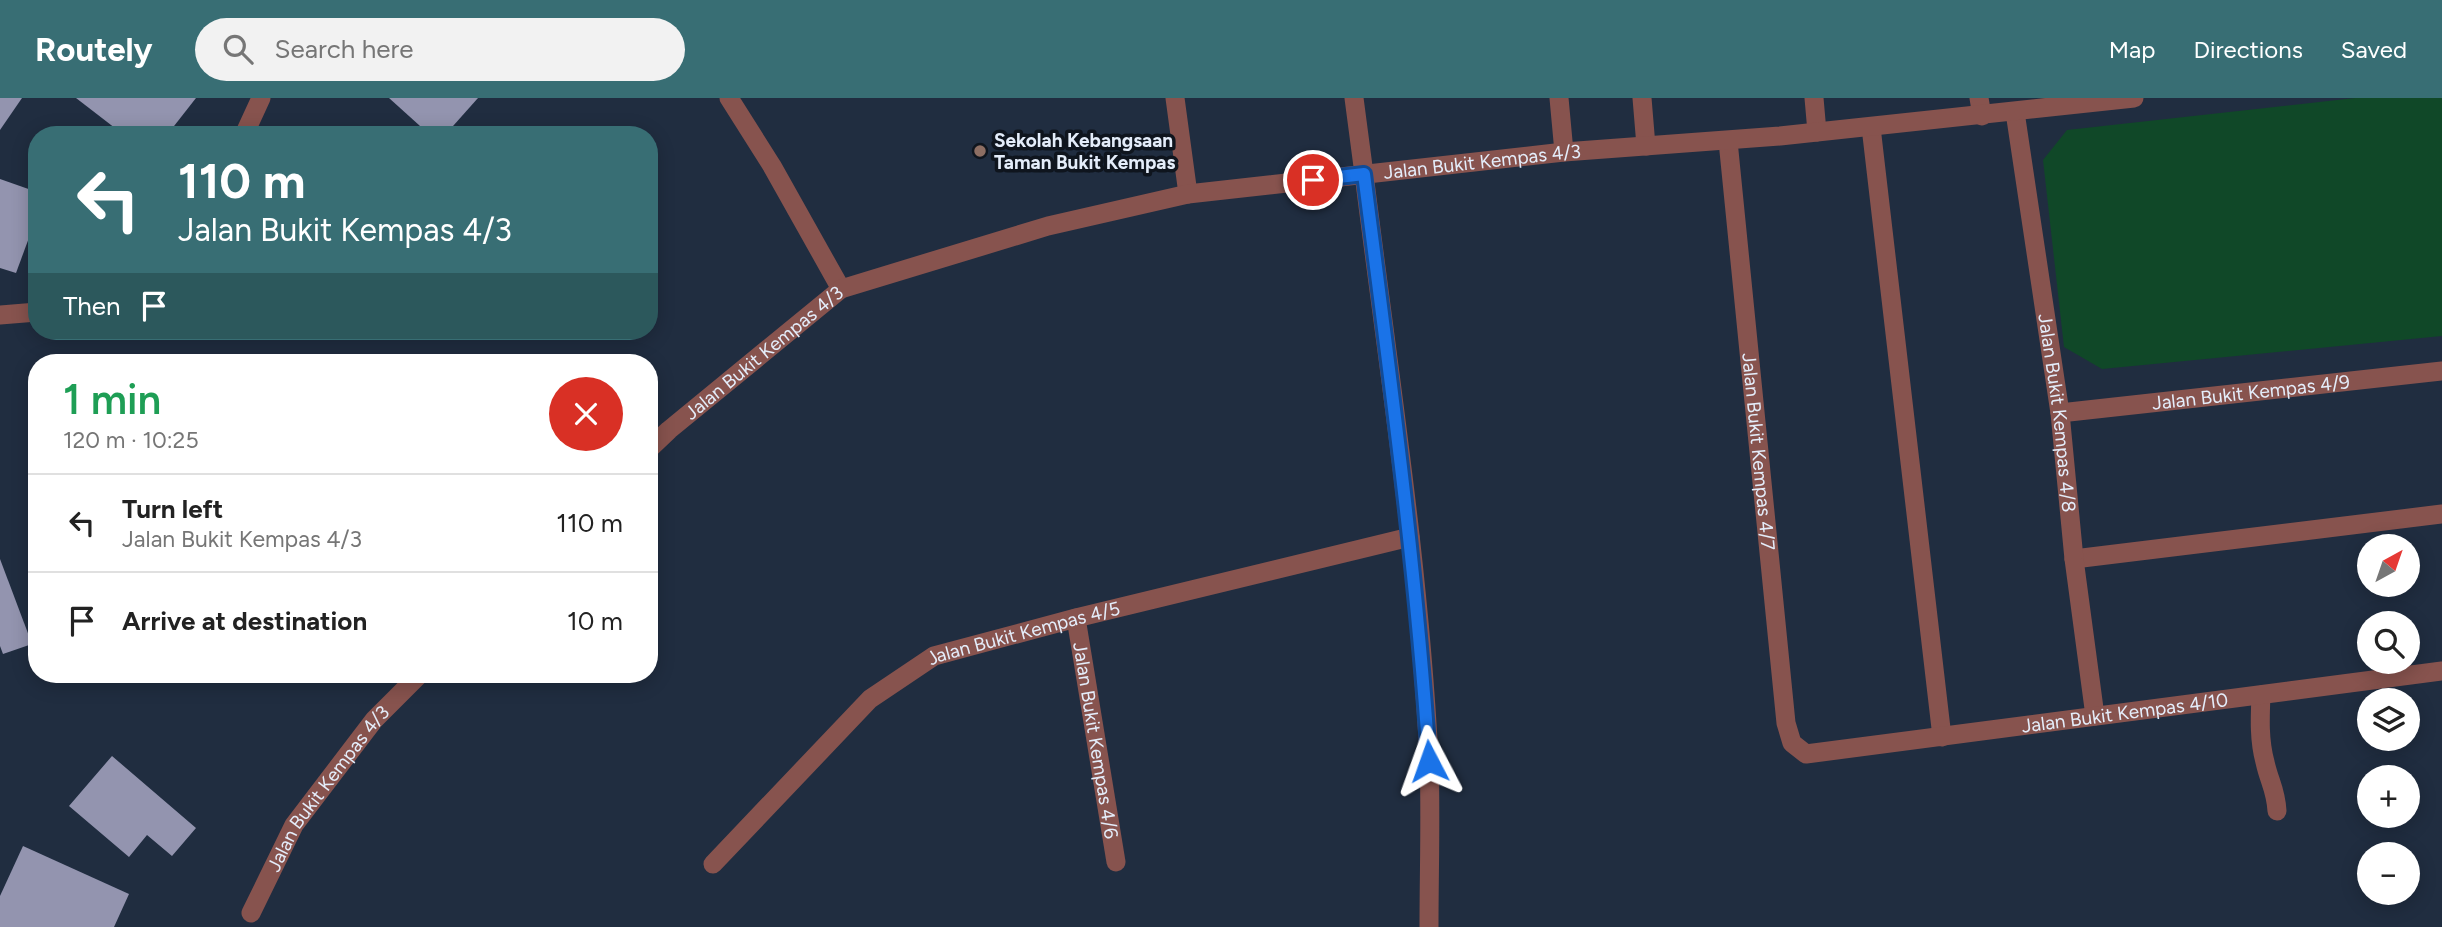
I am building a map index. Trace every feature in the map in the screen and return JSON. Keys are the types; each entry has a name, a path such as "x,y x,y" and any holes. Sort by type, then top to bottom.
{"street":[{"path":"248,126 261,98"},
{"path":"729,98 772,166 841,289"},
{"path":"1175,98 1188,194"},
{"path":"1354,98 1410,537 1423,664 1429,761 1429,927"},
{"path":"1559,98 1564,152"},
{"path":"1642,98 1646,146"},
{"path":"1814,98 1817,132"},
{"name":"Jalan Bukit Kempas 4/3","path":"658,440 841,289 1048,226 1188,194 1564,152 1728,141 1871,127 1981,107 2015,112 2128,98"},
{"name":"Jalan Bukit Kempas 4/8","path":"2015,112 2060,413 2074,559 2095,716"},
{"path":"1871,127 1942,737"},
{"name":"Jalan Bukit Kempas 4/7","path":"1728,141 1786,723 1793,744 1806,754"},
{"path":"0,315 28,313"},
{"name":"Jalan Bukit Kempas 4/9","path":"2060,413 2442,371"},
{"path":"2074,559 2442,514"},
{"name":"Jalan Bukit Kempas 4/5","path":"713,864 870,699 934,656 1076,618 1410,537"},
{"name":"Jalan Bukit Kempas 4/6","path":"1076,618 1116,862"},
{"name":"Jalan Bukit Kempas 4/10","path":"1806,754 2442,671"},
{"name":"Jalan Bukit Kempas 4/3","path":"251,913 294,825 374,720 411,683"},
{"path":"2261,695 2260,734 2265,765 2276,791 2277,811"}],"green space":[{"path":"2355,98 2442,98 2442,336 2102,369 2064,347 2043,160 2067,130"}],"building":[{"path":"0,98 22,98 0,130"},
{"path":"76,98 196,98 174,126 112,126"},
{"path":"389,98 478,98 453,126 420,126"},
{"path":"0,179 28,189 28,240 16,273 0,268"},
{"path":"0,559 28,633 28,645 3,654 0,646"},
{"path":"112,756 196,828 172,856 147,835 129,857 69,806"},
{"path":"23,846 129,894 114,927 0,927 0,896"}],"place":[{"name":"Sekolah Kebangsaan Taman Bukit Kempas","path":"980,151"}],"route":[{"path":"1313,180 1364,174 1410,537 1423,664 1429,761"}]}
